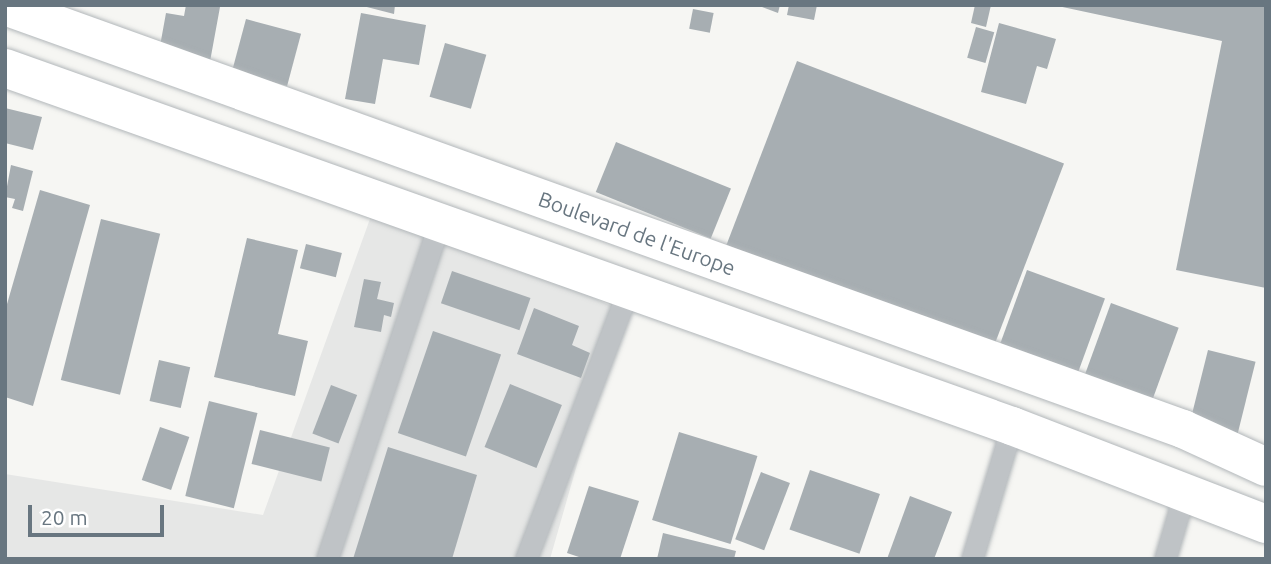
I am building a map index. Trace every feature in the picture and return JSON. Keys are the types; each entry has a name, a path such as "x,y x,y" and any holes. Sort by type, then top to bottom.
{"main road":[{"name":"Boulevard de l'Europe","path":"5,6 1183,429 1266,467"},
{"path":"5,68 1012,426 1266,524"}],"lane":[{"path":"327,559 440,222"},
{"path":"526,559 628,290"},
{"path":"972,559 1012,426"},
{"path":"1165,559 1185,491"}],"shaded area":[{"path":"379,194 621,311 550,559 5,559 5,474 263,515"}],"building":[{"path":"186,5 220,7 209,67 158,57 166,13 184,16"},
{"path":"359,5 395,5 394,14"},
{"path":"757,5 780,5 778,13"},
{"path":"789,5 817,5 814,20 787,15"},
{"path":"975,5 991,5 986,27 971,23"},
{"path":"1053,5 1266,5 1266,288 1176,270 1222,41"},
{"path":"693,9 714,13 710,33 689,29"},
{"path":"361,13 426,25 419,65 383,59 375,104 345,99"},
{"path":"246,19 301,34 287,86 232,71"},
{"path":"999,23 1056,39 1047,69 1037,66 1026,104 981,92"},
{"path":"976,27 994,32 985,63 967,58"},
{"path":"445,43 486,55 471,109 430,97"},
{"path":"797,61 1064,163 993,347 726,245"},
{"path":"5,108 42,117 33,150 5,143"},
{"path":"616,142 731,188 711,239 596,192"},
{"path":"11,165 33,171 23,211 12,208 15,199 5,197"},
{"path":"40,190 90,205 33,406 5,397 5,311"},
{"path":"101,219 160,234 120,395 61,380"},
{"path":"247,238 298,250 278,334 308,341 295,396 214,377"},
{"path":"306,244 342,253 336,277 300,268"},
{"path":"1027,270 1105,298 1078,374 1000,345"},
{"path":"452,271 530,298 519,330 441,303"},
{"path":"364,279 381,282 377,299 394,303 391,317 384,315 381,332 354,327"},
{"path":"1111,303 1179,328 1151,404 1083,379"},
{"path":"534,308 579,326 572,345 590,353 581,378 517,354"},
{"path":"433,331 501,354 466,457 398,433"},
{"path":"1208,350 1256,362 1237,435 1190,423"},
{"path":"159,360 190,367 181,408 150,401"},
{"path":"510,384 562,405 536,468 485,447"},
{"path":"331,385 357,395 339,444 312,434"},
{"path":"209,401 258,413 234,508 185,496"},
{"path":"160,427 189,437 171,490 142,480"},
{"path":"260,430 330,447 321,481 252,464"},
{"path":"679,432 757,456 731,544 652,520"},
{"path":"388,447 477,475 452,559 353,559"},
{"path":"810,470 880,494 859,554 789,530"},
{"path":"761,472 790,483 764,550 735,539"},
{"path":"589,486 639,501 620,559 585,559 567,553"},
{"path":"910,496 952,512 934,559 887,559"},
{"path":"663,533 736,551 734,559 657,559"}]}
